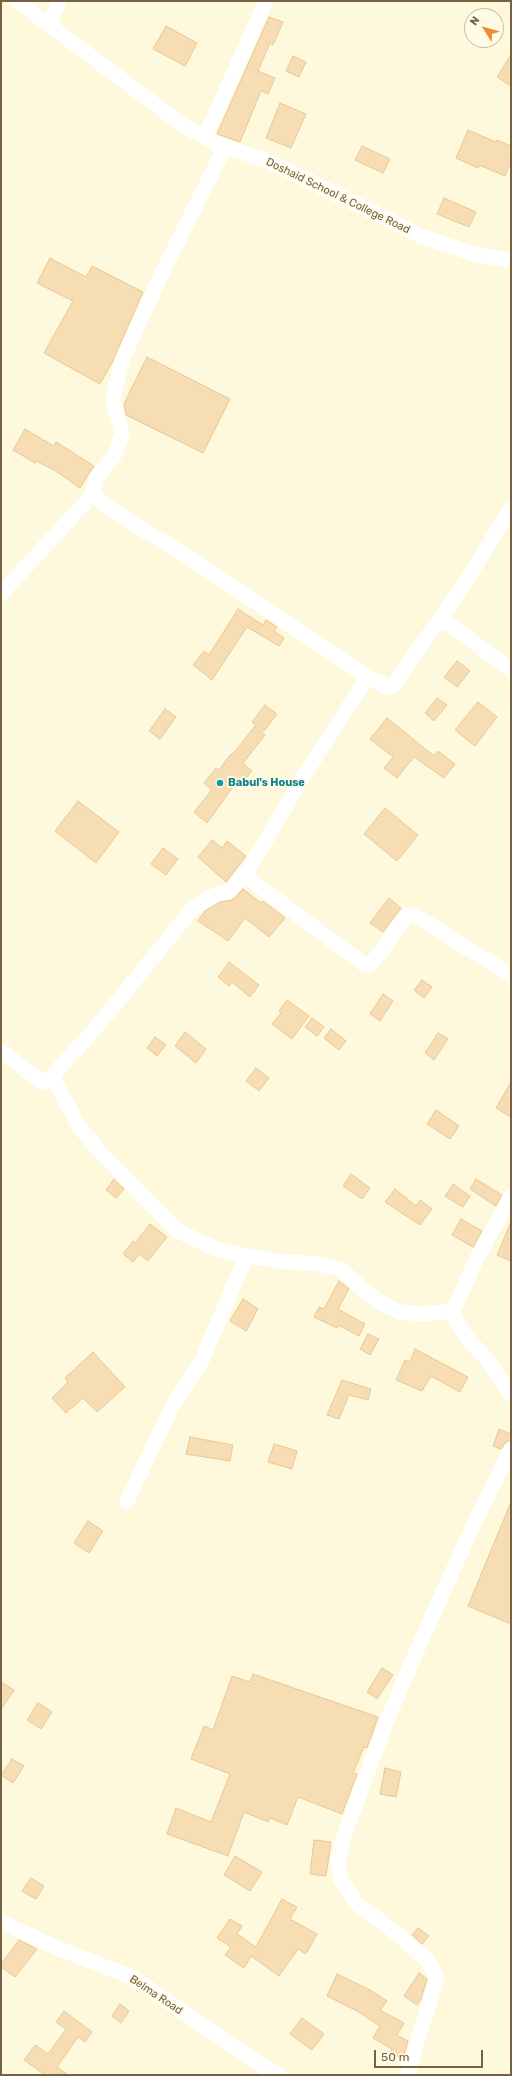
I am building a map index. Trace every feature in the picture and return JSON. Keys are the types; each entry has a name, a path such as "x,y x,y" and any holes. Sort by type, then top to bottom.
{"street":[{"name":"Doshaid School & College Road","path":"17,1 181,124 205,137 225,147 272,162 421,236 477,254 511,260"},
{"path":"49,25 59,1"},
{"path":"205,137 266,1"},
{"path":"1,594 94,494 96,478 114,456 122,434 113,399 122,360 163,271 225,147"},
{"path":"94,494 112,510 196,562 368,677 388,687 392,686 441,618 511,509"},
{"path":"441,618 511,670"},
{"path":"1,1051 43,1083 52,1076 95,1029 193,908 217,894 230,891 249,869 304,775 368,677"},
{"path":"244,875 365,965 369,965 381,952 402,921 408,915 414,915 511,975"},
{"path":"52,1076 78,1125 99,1151 178,1231 218,1250 276,1262 320,1264 342,1270 366,1292 381,1303 400,1312 421,1314 453,1311"},
{"path":"511,1196 476,1260 453,1311 458,1324 464,1333 485,1357 511,1394"},
{"path":"127,1501 171,1409 203,1358 246,1256"},
{"path":"407,2075 437,1978 428,1961 396,1933 355,1902 341,1879 338,1860 368,1771 413,1658 478,1515 511,1448"},
{"name":"Belma Road","path":"1,1922 57,1948 132,1977 264,2067 280,2075"}],"building":[{"path":"269,17 283,22 273,45 270,43 258,71 275,78 268,94 261,91 240,142 217,134"},
{"path":"166,26 197,43 185,66 153,49"},
{"path":"511,55 511,86 497,77"},
{"path":"293,56 306,62 299,77 286,71"},
{"path":"280,103 306,114 291,148 266,138"},
{"path":"468,130 496,142 497,140 511,146 511,161 505,176 479,165 478,168 456,158"},
{"path":"362,146 390,159 383,173 355,160"},
{"path":"444,198 476,212 469,227 437,214"},
{"path":"50,258 86,277 92,266 143,292 113,361 100,384 44,353 73,301 37,283"},
{"path":"147,357 230,399 203,453 126,415 124,404"},
{"path":"25,429 54,446 56,442 94,466 80,488 54,470 36,461 35,463 13,450"},
{"path":"238,609 263,625 266,620 277,627 274,631 284,638 279,646 247,627 212,680 193,665 204,651 209,655"},
{"path":"457,661 470,671 457,687 444,677"},
{"path":"437,698 447,705 434,721 425,713"},
{"path":"478,702 497,717 475,746 455,730"},
{"path":"265,705 277,714 264,731 252,722"},
{"path":"165,709 176,717 160,739 149,731"},
{"path":"387,718 434,756 438,751 455,764 444,778 414,757 397,778 384,768 393,757 370,739"},
{"path":"255,726 265,735 243,763 252,771 242,783 238,780 207,823 194,812 212,790 204,783 216,768 219,770"},
{"path":"78,801 119,832 96,863 55,831"},
{"path":"385,808 418,835 397,861 364,834"},
{"path":"212,840 222,848 227,841 246,856 226,882 198,857"},
{"path":"163,848 178,859 166,875 151,864"},
{"path":"243,889 261,903 263,901 285,918 269,937 245,918 228,941 198,921 205,911 220,902 232,900"},
{"path":"389,898 401,908 383,932 370,923"},
{"path":"229,962 259,985 250,997 232,982 229,986 218,977"},
{"path":"422,980 432,987 424,998 414,990"},
{"path":"383,994 393,1001 380,1021 370,1014"},
{"path":"287,1000 309,1016 292,1039 272,1024 281,1013 279,1011"},
{"path":"312,1018 324,1027 317,1036 305,1027"},
{"path":"331,1029 346,1041 339,1050 324,1038"},
{"path":"185,1032 206,1049 196,1063 175,1046"},
{"path":"438,1033 448,1039 434,1060 425,1053"},
{"path":"155,1037 166,1045 157,1056 147,1048"},
{"path":"256,1068 269,1078 259,1091 246,1081"},
{"path":"511,1082 511,1117 496,1108"},
{"path":"436,1110 459,1126 450,1139 427,1124"},
{"path":"351,1174 370,1188 362,1199 343,1186"},
{"path":"114,1179 124,1189 116,1198 106,1190"},
{"path":"476,1179 502,1195 496,1206 470,1189"},
{"path":"453,1184 470,1196 463,1207 445,1196"},
{"path":"395,1189 416,1206 420,1200 432,1209 420,1225 385,1202"},
{"path":"461,1219 482,1231 473,1247 452,1235"},
{"path":"511,1222 511,1261 497,1255"},
{"path":"150,1224 167,1237 148,1261 139,1254 133,1262 123,1254 133,1241 135,1243"},
{"path":"339,1281 349,1289 338,1309 365,1324 359,1336 338,1325 337,1328 314,1317 319,1307 324,1309"},
{"path":"243,1299 258,1309 246,1331 230,1321"},
{"path":"368,1334 379,1339 370,1355 360,1349"},
{"path":"415,1349 468,1377 460,1392 431,1376 422,1391 396,1380 405,1360 410,1362"},
{"path":"93,1352 125,1387 97,1412 83,1398 66,1413 52,1398 68,1382 65,1378"},
{"path":"342,1380 371,1389 368,1400 349,1395 339,1419 327,1415"},
{"path":"499,1429 511,1434 511,1440 506,1442 501,1449 493,1446"},
{"path":"190,1437 233,1445 230,1461 186,1454"},
{"path":"274,1444 297,1451 292,1469 268,1462"},
{"path":"511,1502 511,1624 468,1606"},
{"path":"88,1521 103,1531 89,1553 74,1543"},
{"path":"382,1668 393,1675 377,1699 367,1692"},
{"path":"253,1674 378,1717 367,1748 364,1747 353,1773 357,1774 342,1814 298,1797 287,1825 270,1818 268,1822 244,1812 228,1856 167,1834 176,1808 211,1822 230,1774 191,1759 204,1726 213,1730 232,1676 250,1682"},
{"path":"1,1682 14,1690 1,1710"},
{"path":"38,1703 52,1712 41,1729 27,1720"},
{"path":"12,1759 24,1766 13,1783 1,1775"},
{"path":"385,1768 401,1772 396,1797 380,1794"},
{"path":"314,1840 331,1842 326,1876 310,1874"},
{"path":"235,1856 262,1872 250,1891 224,1875"},
{"path":"31,1878 44,1886 36,1899 22,1891"},
{"path":"282,1899 297,1907 290,1919 317,1934 306,1954 298,1949 279,1976 251,1956 244,1968 225,1955 231,1947 217,1938 230,1919 242,1926 237,1934 256,1947"},
{"path":"418,1928 429,1936 422,1944 412,1935"},
{"path":"19,1940 37,1949 15,1977 1,1967 1,1964"},
{"path":"419,1973 427,1979 421,1999 417,2005 404,1996"},
{"path":"337,1974 370,1990 387,2001 380,2010 404,2023 397,2035 408,2041 403,2059 390,2052 392,2049 373,2038 380,2026 357,2011 327,1996"},
{"path":"120,2004 129,2011 121,2023 112,2016"},
{"path":"64,2011 92,2032 85,2042 78,2037 57,2067 68,2075 45,2075 24,2060 35,2045 48,2054 66,2029 56,2022"},
{"path":"302,2018 324,2034 312,2050 290,2034"}],"place":[{"name":"Babul's House","path":"220,783"}]}
